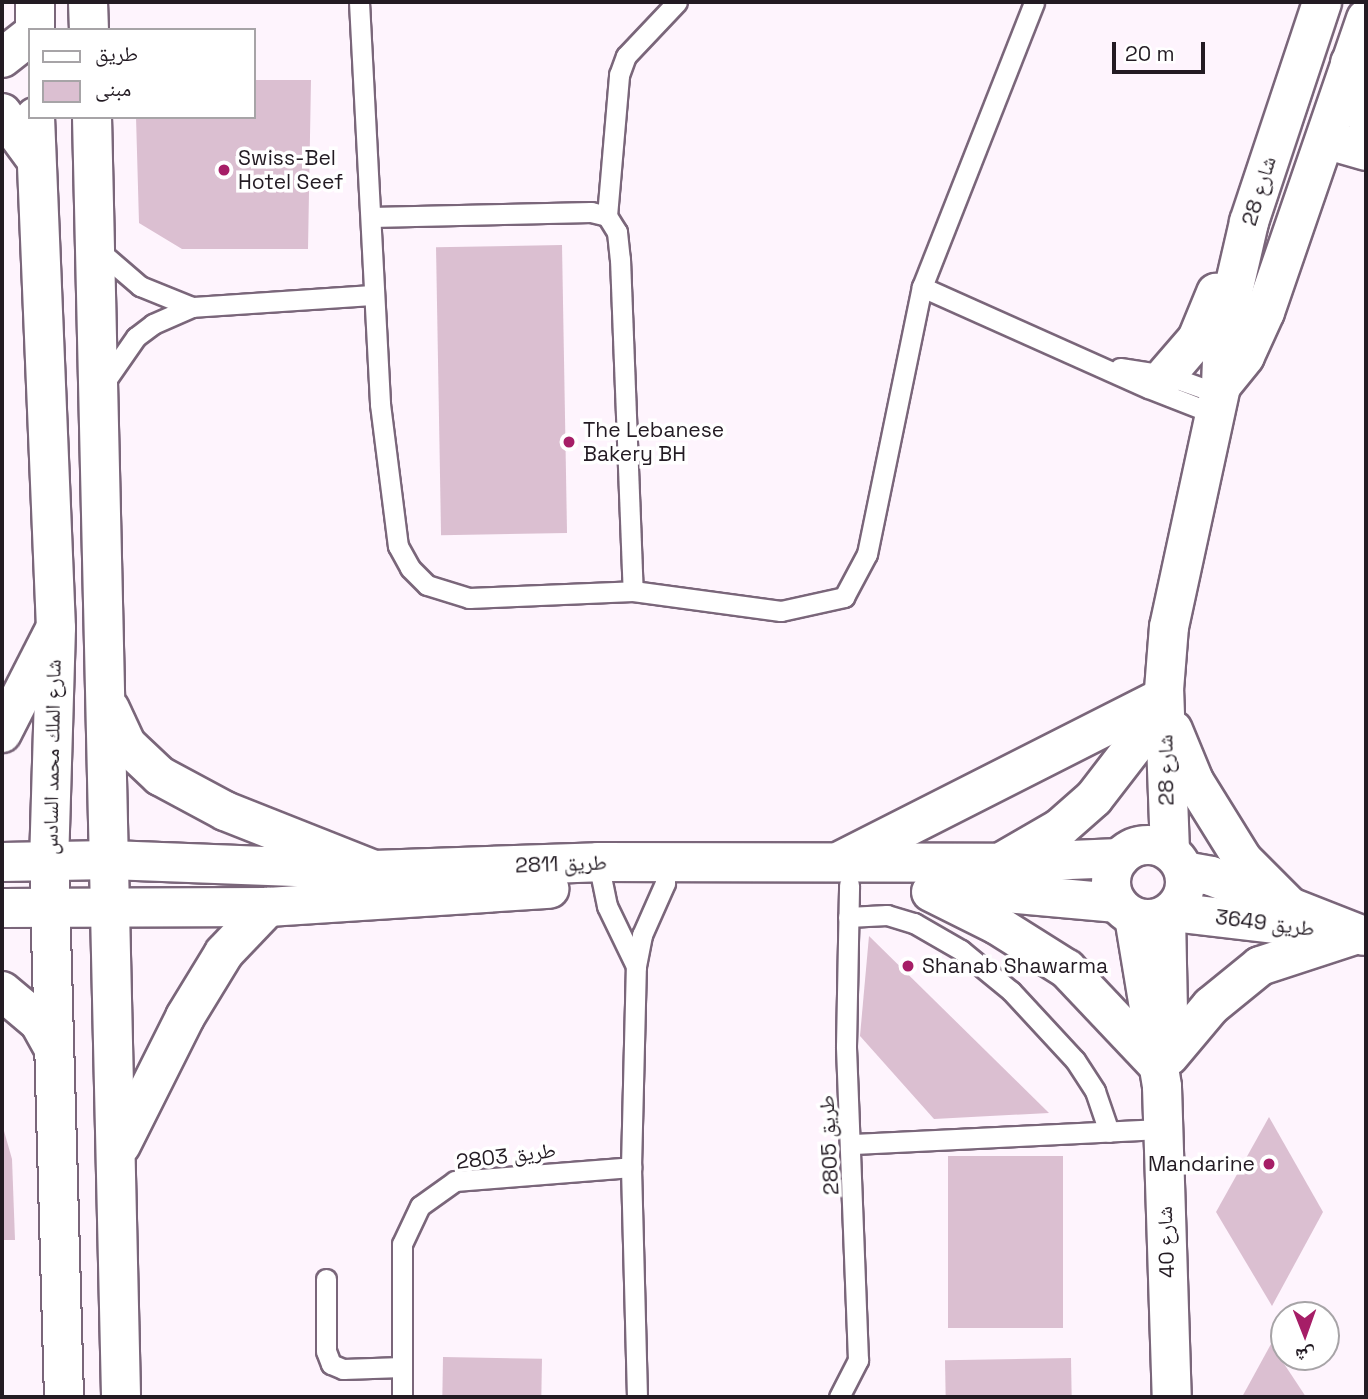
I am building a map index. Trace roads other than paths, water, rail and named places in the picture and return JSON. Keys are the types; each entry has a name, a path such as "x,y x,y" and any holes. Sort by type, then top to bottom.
{"street":[{"path":"35,2 35,28"},
{"path":"89,2 89,28"},
{"name":"شارع 28","path":"1153,857 1160,705 1176,588 1219,398 1223,335 1250,222 1302,54 1322,2"},
{"name":"شارع 28","path":"1219,398 1256,335 1292,224 1328,140 1366,19"},
{"path":"2,58 28,38"},
{"path":"1302,54 1311,98 1328,140 1366,151"},
{"path":"1350,63 1366,118"},
{"path":"2,113 35,158"},
{"name":"شارع الملك محمد السادس","path":"35,119 56,628 50,861 64,1397"},
{"path":"92,119 101,391 110,860 114,908 121,1397"},
{"path":"1166,375 1197,339 1250,222"},
{"path":"2,733 56,628"},
{"path":"108,704 126,744 160,776 225,811 374,870"},
{"path":"998,863 1060,828 1094,798 1160,705"},
{"path":"843,889 1160,705"},
{"path":"1160,705 1194,782 1243,860 1290,907"},
{"path":"1147,912 1186,886 1153,857"},
{"name":"طريق 2811","path":"843,889 998,863 1153,857"},
{"name":"طريق 3649","path":"1153,857 1211,876 1362,936"},
{"name":"شارع 40","path":"1153,857 1111,880 1147,912 1162,1069 1172,1397"},
{"name":"طريق 2811","path":"2,862 110,860 374,870 665,872 843,889 920,886 1019,891 1147,912"},
{"name":"طريق 2811","path":"2,908 51,910 268,906 599,873"},
{"path":"920,886 997,925 1067,970 1162,1069 1212,1006 1260,966 1362,936"},
{"path":"118,1150 185,1017 224,953 268,906"},
{"name":"طريق 3649","path":"1147,912 1362,936"},
{"path":"2,991 39,1022 54,1049"}],"lane":[{"path":"359,2 380,404 396,533 410,568 427,585 469,598 633,591 780,611 844,597 867,554 922,287 1034,2"},
{"path":"633,591 620,259 617,232 607,216 619,75 626,56 677,2"},
{"path":"371,217 591,212 607,216"},
{"path":"97,249 139,286 192,307"},
{"path":"922,287 1098,365 1219,398"},
{"path":"101,391 115,362 136,337 153,324 192,307 374,295"},
{"path":"1098,365 1166,375 1219,398"},
{"path":"637,1397 631,1167 636,966 642,934 665,872"},
{"path":"599,873 636,966"},
{"path":"843,889 887,915 914,923 961,950 1011,991 1075,1060 1095,1091 1109,1132"},
{"name":"طريق 2805","path":"839,1397 858,1360 843,889"},
{"path":"853,1144 1162,1129"},
{"name":"طريق 2803","path":"402,1397 402,1244 420,1206 455,1181 631,1167"},
{"path":"326,1279 326,1351 331,1364 343,1369 402,1367"}],"place":[{"name":"Swiss-Bel Hotel Seef","path":"224,170"},
{"name":"The Lebanese Bakery BH","path":"569,442"},
{"name":"Shanab Shawarma","path":"908,966"},
{"name":"Mandarine","path":"1269,1164"}]}
